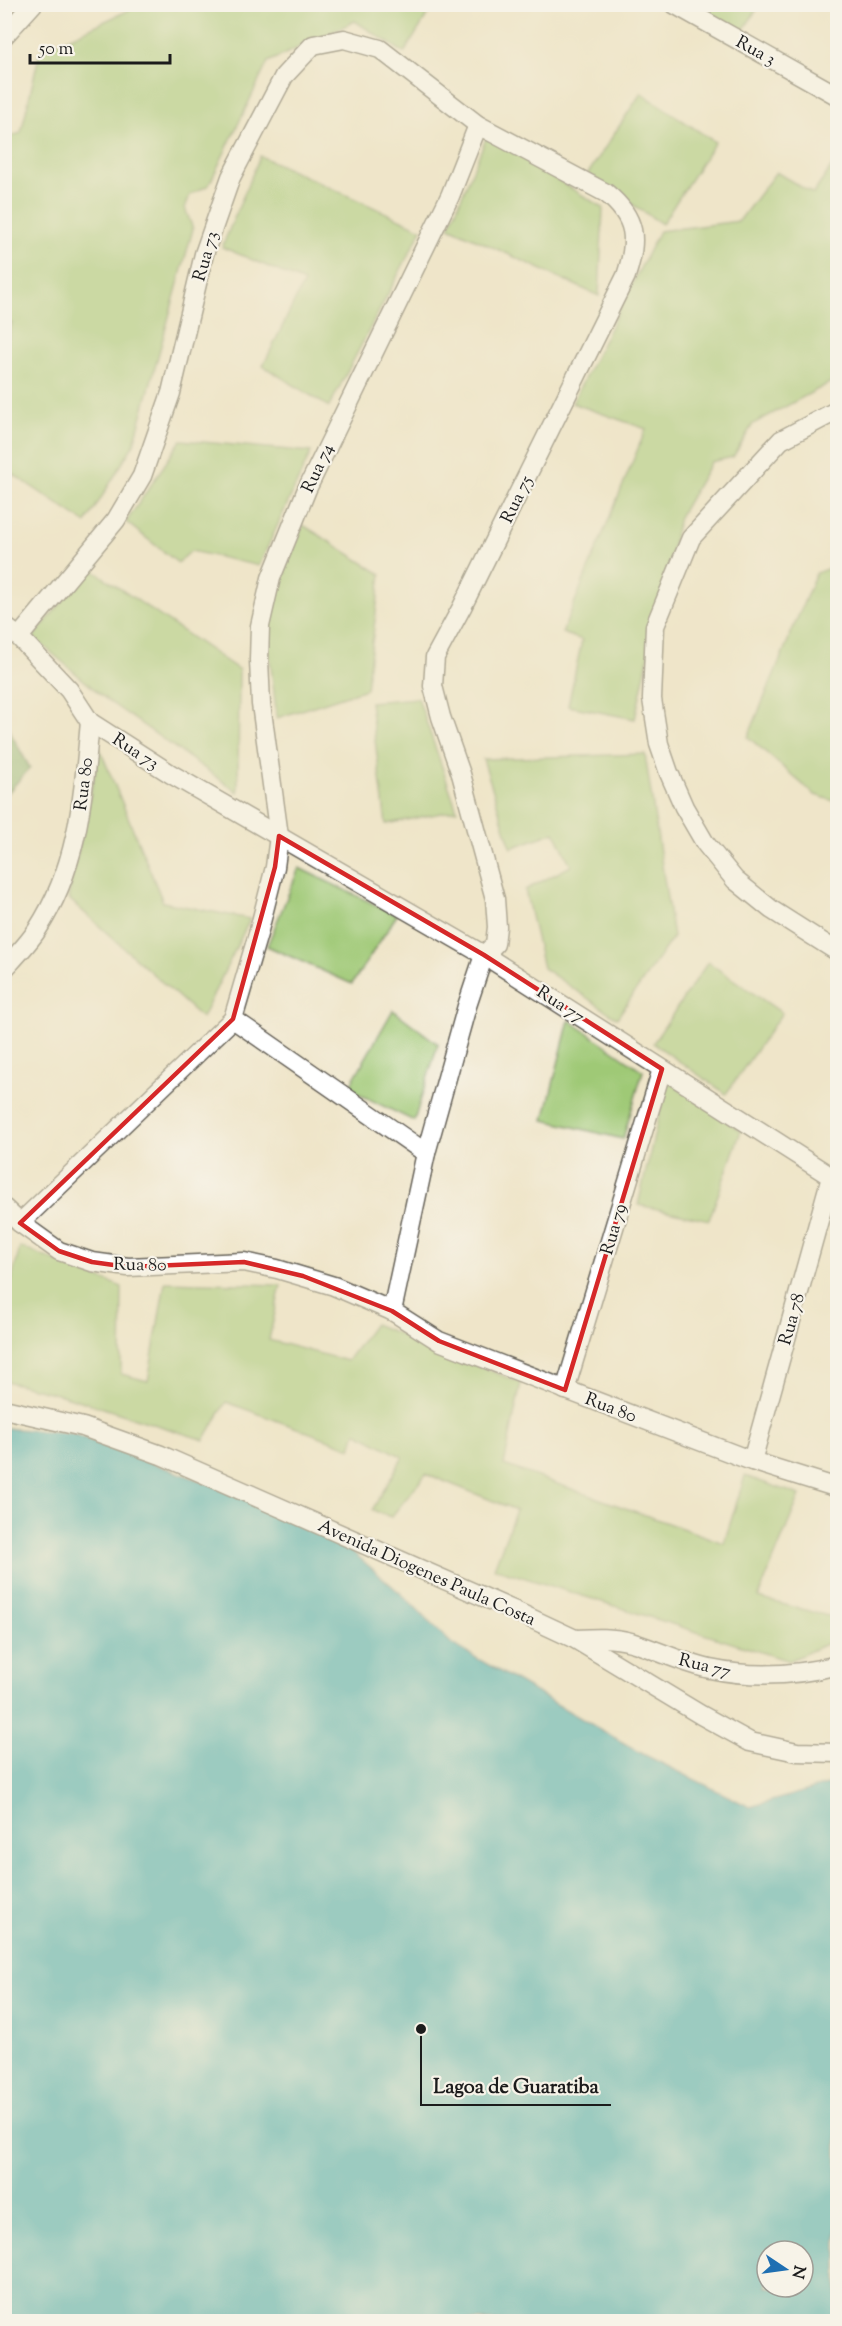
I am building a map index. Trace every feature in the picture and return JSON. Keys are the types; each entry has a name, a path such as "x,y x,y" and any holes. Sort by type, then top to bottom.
{"street":[{"path":"4,36 33,4"},
{"name":"Rua 3","path":"674,4 837,96"},
{"name":"Rua 73","path":"279,836 171,774 90,722 69,690 11,631 116,520 142,476 171,393 204,254 231,177 284,76 313,45 344,39 380,49 478,125"},
{"name":"Rua 74","path":"233,1019 264,912 275,867 279,836 261,704 260,626 271,578 307,489 450,196 478,125"},
{"name":"Rua 75","path":"478,125 606,193 621,205 630,224 634,252 626,276 435,657 433,686 461,774 495,898 495,944 484,955"},
{"path":"837,410 780,440 691,538 654,626 652,699 659,744 669,773 684,807 705,843 735,880 772,910 837,952"},
{"name":"Rua 80","path":"4,969 37,931 62,884 75,843 90,722"},
{"name":"Rua 77","path":"279,836 484,955 834,1179"},
{"path":"392,1311 426,1153 467,1006 484,955"},
{"path":"20,1223 233,1019 426,1153"},
{"name":"Rua 79","path":"566,1390 662,1069"},
{"name":"Rua 78","path":"752,1461 834,1179"},
{"name":"Rua 80","path":"4,1208 20,1223 60,1251 92,1262 128,1267 244,1262 323,1283 392,1311 439,1341 752,1461 837,1488"},
{"name":"Avenida Diogenes Paula Costa","path":"4,1409 82,1427 161,1455 513,1610 575,1639 750,1742 797,1752 837,1753"},
{"name":"Rua 77","path":"575,1639 608,1638 630,1641 708,1669 748,1675 809,1672 837,1665"}],"highlighted area":[{"path":"279,836 484,955 662,1069 565,1390 439,1341 392,1311 303,1276 244,1262 128,1267 92,1262 59,1251 20,1223 233,1019 275,867"}],"green space":[{"path":"140,5 434,5 404,53 355,21 268,62 209,185 190,195 185,208 193,229 134,444 86,523 4,468 5,351 12,323 4,323 5,138 21,133 40,51"},
{"path":"693,5 760,5 740,35"},
{"path":"641,93 715,142 662,224 587,175"},
{"path":"487,136 603,208 599,296 449,227"},
{"path":"260,156 422,229 329,407 263,366 304,282 222,247"},
{"path":"837,159 837,379 753,424 733,457 711,462 679,517 635,719 568,706 582,640 562,633 646,429 572,403 659,231 739,221 776,172 813,194"},
{"path":"181,440 311,452 259,566 191,551 178,563 126,522"},
{"path":"303,525 381,574 366,689 277,718 265,616"},
{"path":"837,565 837,802 815,795 748,737 816,573"},
{"path":"90,568 239,670 238,792 107,700 33,637"},
{"path":"418,698 457,810 386,824 370,702"},
{"path":"4,721 30,768 5,796 4,796"},
{"path":"100,749 163,902 250,919 202,1018 68,898"},
{"path":"645,754 673,937 617,1018 543,968 525,890 571,866 555,832 511,848 483,759"},
{"path":"299,868 397,915 352,984 267,946"},
{"path":"708,962 782,1013 726,1094 653,1043"},
{"path":"393,1010 438,1044 414,1121 348,1089"},
{"path":"569,1020 643,1071 623,1139 544,1120"},
{"path":"667,1080 741,1131 709,1220 638,1205"},
{"path":"20,1247 122,1287 121,1374 148,1381 165,1282 281,1285 269,1340 347,1361 374,1324 521,1383 504,1465 724,1543 745,1476 800,1495 758,1598 837,1618 837,1639 789,1661 494,1568 516,1510 426,1474 391,1517 372,1510 403,1457 356,1432 351,1448 226,1402 204,1440 65,1396 5,1381 5,1307"}],"water":[{"path":"4,1428 71,1433 269,1506 347,1547 406,1598 452,1644 643,1754 750,1807 837,1782 837,2321 5,2321"}],"place":[{"name":"Lagoa de Guaratiba","path":"421,2029"}]}
